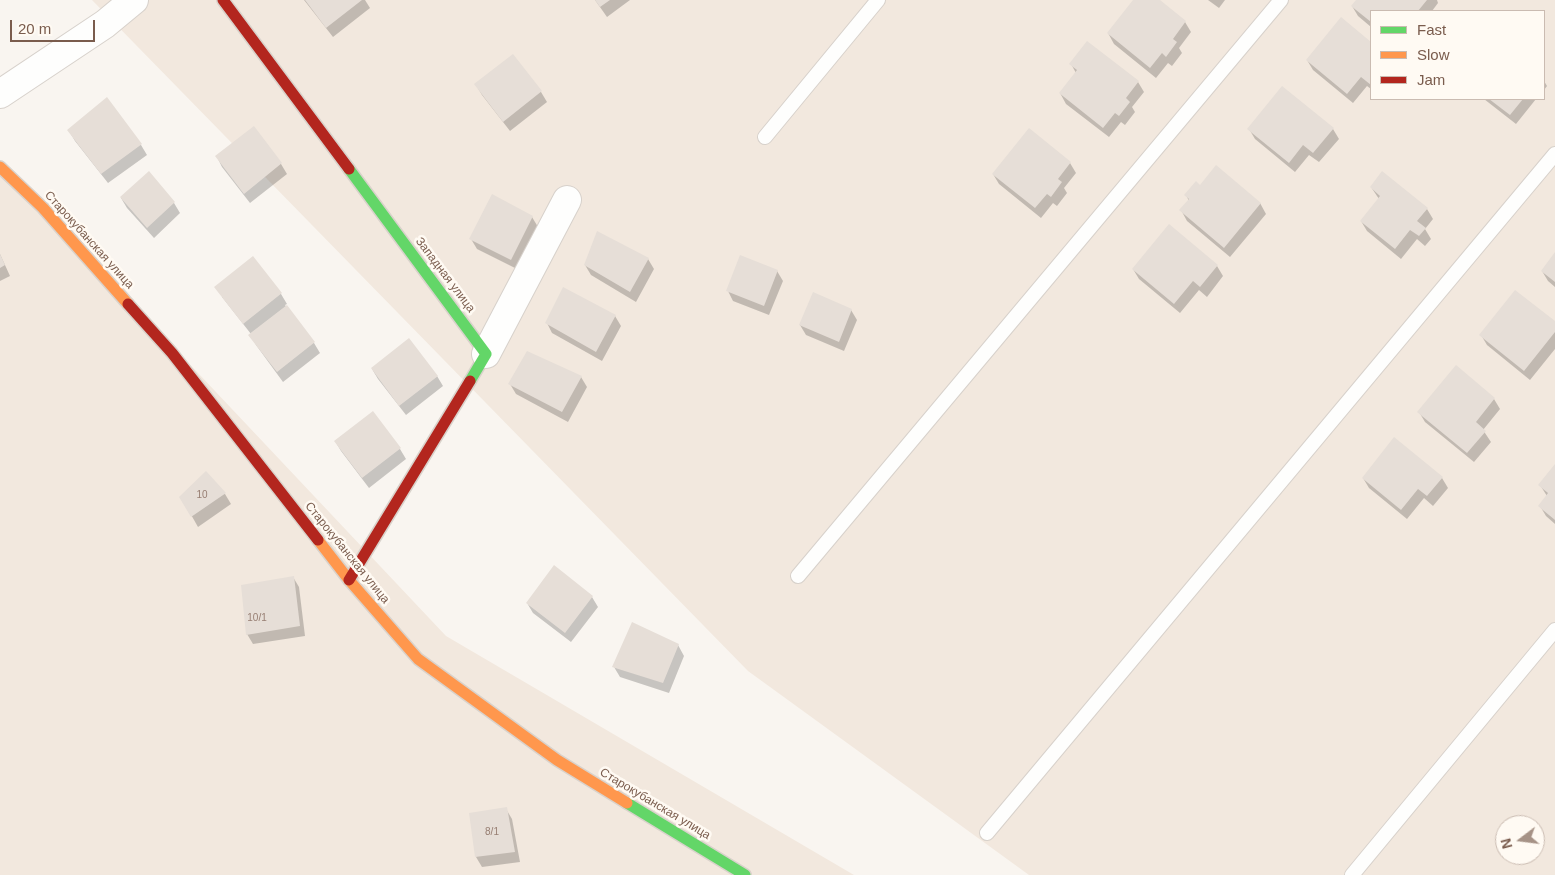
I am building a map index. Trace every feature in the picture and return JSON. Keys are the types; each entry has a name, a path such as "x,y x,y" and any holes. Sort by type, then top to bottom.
{"street":[{"path":"0,94 105,24 134,0"},
{"name":"Западная улица","path":"223,0 486,354"},
{"name":"Старокубанская улица","path":"0,167 43,208 172,353 349,580 418,659 557,760 745,875"},
{"path":"349,580 486,354 568,200"}],"lane":[{"path":"765,137 878,0"},
{"path":"798,576 1281,0"},
{"path":"987,833 1555,154"},
{"path":"1352,875 1555,630"}],"shaded area":[{"path":"92,0 1555,0 1555,875 1029,875 748,671"},
{"path":"0,163 446,636 854,875 0,875"}],"building":[{"path":"305,0 362,0 326,28"},
{"path":"595,0 610,0 600,7"},
{"path":"1133,0 1160,0 1186,21 1173,39 1177,42 1166,57 1162,53 1150,68 1107,33"},
{"path":"1356,0 1427,0 1419,10 1370,10 1370,21 1351,6"},
{"path":"1341,17 1370,41 1370,84 1361,77 1347,94 1306,60"},
{"path":"1087,41 1139,81 1126,98 1130,102 1119,116 1115,113 1103,128 1059,93 1077,70 1069,64"},
{"path":"513,54 542,91 503,122 474,84"},
{"path":"1282,86 1334,128 1313,153 1303,145 1289,163 1247,129"},
{"path":"107,97 142,144 101,174 67,130"},
{"path":"1490,100 1522,100 1510,115"},
{"path":"254,126 282,163 244,194 215,156"},
{"path":"1029,128 1071,162 1058,179 1062,182 1051,197 1047,194 1035,208 992,174"},
{"path":"1216,165 1261,203 1224,248 1179,210 1189,199 1184,195 1196,181 1200,185"},
{"path":"149,171 175,202 147,228 120,197"},
{"path":"1382,171 1428,208 1417,221 1426,228 1419,236 1410,230 1395,249 1360,221 1380,196 1370,187"},
{"path":"492,194 533,216 511,260 469,239"},
{"path":"1169,224 1218,265 1200,287 1193,281 1174,304 1132,269"},
{"path":"597,231 649,258 630,292 584,265"},
{"path":"1555,252 1555,282 1541,271"},
{"path":"0,254 5,265 0,268"},
{"path":"740,255 778,270 764,306 726,291"},
{"path":"253,256 282,293 243,324 214,287"},
{"path":"563,287 616,315 596,352 545,323"},
{"path":"1515,290 1555,321 1555,332 1524,371 1479,335"},
{"path":"813,292 852,309 839,342 799,325"},
{"path":"287,305 315,342 277,372 248,335"},
{"path":"409,338 438,376 399,406 371,368"},
{"path":"527,351 582,376 562,412 508,384"},
{"path":"1456,365 1495,398 1476,422 1486,431 1467,453 1417,412"},
{"path":"373,411 401,448 362,478 334,441"},
{"path":"1394,437 1443,477 1427,496 1418,489 1401,510 1362,478"},
{"path":"1555,464 1555,520 1538,506 1548,493 1538,485"},
{"path":"206,471 226,493 191,517 179,497"},
{"path":"554,565 593,596 565,633 526,603"},
{"path":"294,576 300,626 246,635 241,585"},
{"path":"632,622 679,644 663,683 612,667"},
{"path":"507,807 515,852 475,857 469,813"}],"traffic: fast":[{"path":"349,169 486,354 470,381"},
{"path":"627,803 745,875"}],"traffic: slow":[{"path":"0,167 43,208 128,304"},
{"path":"318,540 349,580 418,659 557,760 627,803"}],"traffic: jam":[{"path":"223,0 349,169"},
{"path":"128,304 172,353 318,540"},
{"path":"349,580 470,381"}]}
